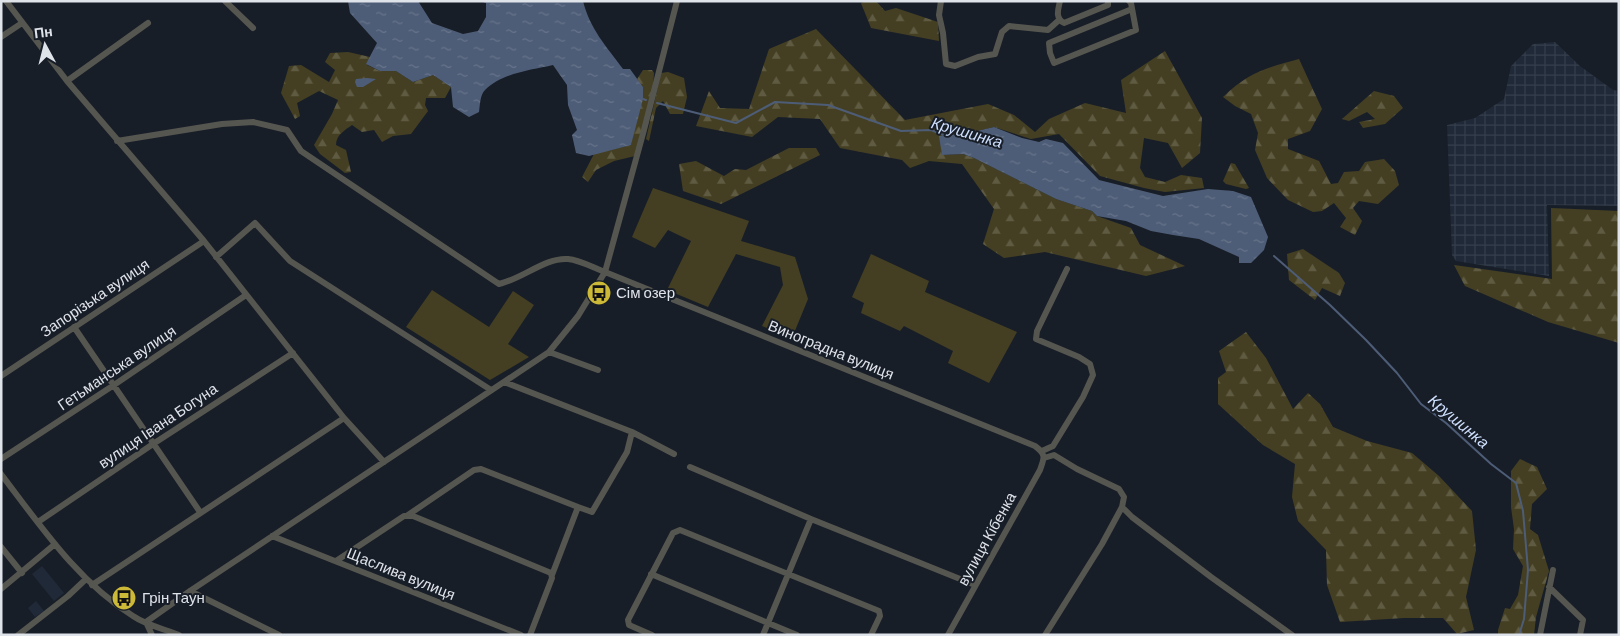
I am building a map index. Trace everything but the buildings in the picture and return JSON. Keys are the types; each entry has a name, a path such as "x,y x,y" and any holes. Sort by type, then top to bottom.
{"street":[{"path":"6,1 67,81 204,241 344,418 384,462"},
{"path":"225,1 253,28"},
{"path":"146,622 549,352 578,316 605,272 677,1"},
{"path":"941,1 940,15 944,33 946,64 955,66 978,57 995,54 1002,32 1009,26 1048,30 1059,20"},
{"path":"1060,1 1057,15 1059,20 1064,23 1108,5 1108,1"},
{"path":"1048,30 1050,53 1054,63 1136,30 1129,1"},
{"path":"1049,43 1132,10"},
{"path":"1,37 22,23"},
{"path":"67,81 148,23"},
{"name":"Виноградна вулиця","path":"117,141 222,124 253,122 287,130 300,151 499,284 512,282 554,259 570,259 1035,446 1043,454 1054,455 1119,489 1124,497 1122,507"},
{"path":"216,257 255,223 290,261 491,390"},
{"name":"Запорізька вулиця","path":"1,376 204,241"},
{"path":"1043,454 1053,446 1083,396 1093,375 1090,364 1079,357 1036,339 1036,331 1066,269"},
{"name":"Гетьманська вулиця","path":"1,459 114,386 246,295"},
{"path":"74,327 200,512"},
{"path":"549,352 598,370"},
{"name":"вулиця Івана Богуна","path":"38,522 293,353"},
{"path":"504,382 632,432 674,454"},
{"path":"92,585 344,418"},
{"path":"336,561 474,470 481,469 592,512 627,452 632,432"},
{"name":"вулиця Кібенка","path":"948,635 1040,470 1043,454"},
{"path":"690,467 811,519 975,585"},
{"path":"1,474 55,544 92,585 135,618 179,635"},
{"path":"530,635 578,507"},
{"path":"1045,635 1102,544 1122,507 1132,517 1211,577 1292,635"},
{"path":"408,515 552,575"},
{"path":"763,635 811,519"},
{"path":"652,635 629,625 628,622 673,533 680,530 879,612 880,616 871,635"},
{"name":"Щаслива вулиця","path":"272,536 521,635"},
{"path":"1,589 55,544"},
{"path":"1,547 22,573"},
{"path":"1540,635 1553,570"},
{"path":"651,574 797,635"},
{"path":"18,635 68,596 86,579"},
{"path":"1550,588 1582,620 1580,635"},
{"path":"190,591 279,635"},
{"path":"146,622 152,635"}],"shaded area":[{"path":"1555,42 1580,66 1613,90 1619,91 1619,206 1547,205 1549,276 1456,261 1452,255 1447,125 1475,118 1504,99 1511,66 1533,44"},
{"path":"42,566 64,593 54,601 32,574"},
{"path":"36,601 44,611 35,617 28,608"}],"green space":[{"path":"876,1 885,11 896,8 938,22 939,41 871,28 861,3"},
{"path":"816,29 905,120 988,104 1014,115 1035,132 1049,119 1085,103 1126,113 1121,80 1165,51 1202,118 1200,153 1182,168 1168,143 1144,138 1140,168 1145,177 1165,182 1181,175 1202,178 1204,188 1165,192 1100,176 1059,134 1031,139 994,127 965,134 940,136 942,155 963,154 974,158 1056,199 1092,211 1097,216 1131,228 1140,245 1185,266 1146,276 1045,252 1004,258 983,244 994,209 962,164 929,161 910,168 902,160 840,148 820,119 778,117 752,137 696,126 709,91 720,108 749,109 769,49"},
{"path":"348,52 370,57 367,65 380,71 396,71 413,82 433,75 451,87 445,98 426,98 425,105 428,111 411,134 393,136 382,142 374,130 362,132 352,125 344,131 336,141 336,145 346,150 351,172 345,173 320,154 314,145 338,100 319,91 297,103 300,116 295,119 281,93 289,66 301,65 329,82 335,70 325,62 330,53"},
{"path":"1299,59 1322,109 1310,131 1288,139 1288,149 1319,161 1331,184 1338,183 1344,172 1359,171 1365,162 1384,159 1395,171 1399,185 1378,204 1359,201 1353,208 1362,221 1355,235 1340,227 1346,218 1334,203 1322,211 1313,212 1288,200 1267,178 1255,150 1258,133 1251,114 1223,97 1241,82 1258,72"},
{"path":"643,70 652,70 654,73 653,86 635,156 614,161 596,170 588,182 582,177 594,154 631,145 643,87 637,79"},
{"path":"668,72 684,78 687,97 683,114 670,114 663,101 656,108 649,141 646,139 661,73"},
{"path":"1374,91 1394,96 1403,108 1385,124 1363,128 1359,122 1375,119 1367,112 1349,121 1342,119"},
{"path":"789,148 816,148 820,155 721,204 683,191 679,164 696,161 724,176 735,169 746,170"},
{"path":"1231,163 1235,164 1249,188 1226,184 1223,181"},
{"path":"653,188 749,221 741,241 795,257 808,299 792,338 762,326 783,285 780,267 736,254 708,307 667,290 691,241 668,230 655,248 632,237"},
{"path":"1551,208 1619,211 1619,343 1548,322 1465,286 1454,265 1552,279"},
{"path":"1303,249 1339,273 1345,283 1340,296 1322,288 1315,300 1289,280 1287,254"},
{"path":"871,254 929,281 925,292 1017,332 989,383 948,363 953,351 904,326 900,331 861,313 864,303 852,297"},
{"path":"432,290 489,327 513,291 534,305 508,344 529,357 490,380 406,327"},
{"path":"1246,332 1266,358 1293,409 1308,393 1320,404 1333,427 1367,441 1412,453 1439,476 1472,511 1476,550 1466,597 1474,630 1457,634 1443,618 1404,618 1340,622 1327,585 1326,550 1298,521 1292,497 1295,464 1263,445 1218,404 1218,378 1226,372 1219,351"},
{"path":"1520,459 1537,467 1547,489 1532,504 1530,529 1538,535 1549,571 1536,617 1534,635 1498,635 1505,608 1510,609 1518,595 1523,566 1513,549 1514,529 1511,507 1511,471"}],"water":[{"path":"348,1 418,1 432,23 463,34 478,31 486,17 486,3 480,1 583,1 594,29 605,45 623,69 630,69 643,87 643,99 631,145 589,156 576,153 572,135 577,130 568,105 567,85 553,65 517,73 492,84 482,95 479,112 469,117 453,107 451,87 433,75 413,82 396,71 380,71 366,64 377,43 350,13"},
{"path":"356,79 376,79 363,87 357,87"},
{"path":"994,127 1022,138 1039,142 1046,139 1063,143 1099,180 1163,196 1208,189 1233,191 1251,197 1268,237 1264,250 1251,263 1239,263 1239,257 1199,239 1151,231 1126,221 1097,216 1092,211 1056,199 974,158 963,154 942,155 939,136 965,134"}],"waterway":[{"name":"Крушинка","path":"657,103 736,123 775,102 828,105 901,131 931,130 946,136"},
{"name":"Крушинка","path":"1274,256 1330,305 1366,340 1397,373 1421,404 1516,483 1523,511 1528,570 1524,619 1519,635"}],"place":[{"name":"Сім озер","path":"599,293"},
{"name":"Грін Таун","path":"124,598"}]}
